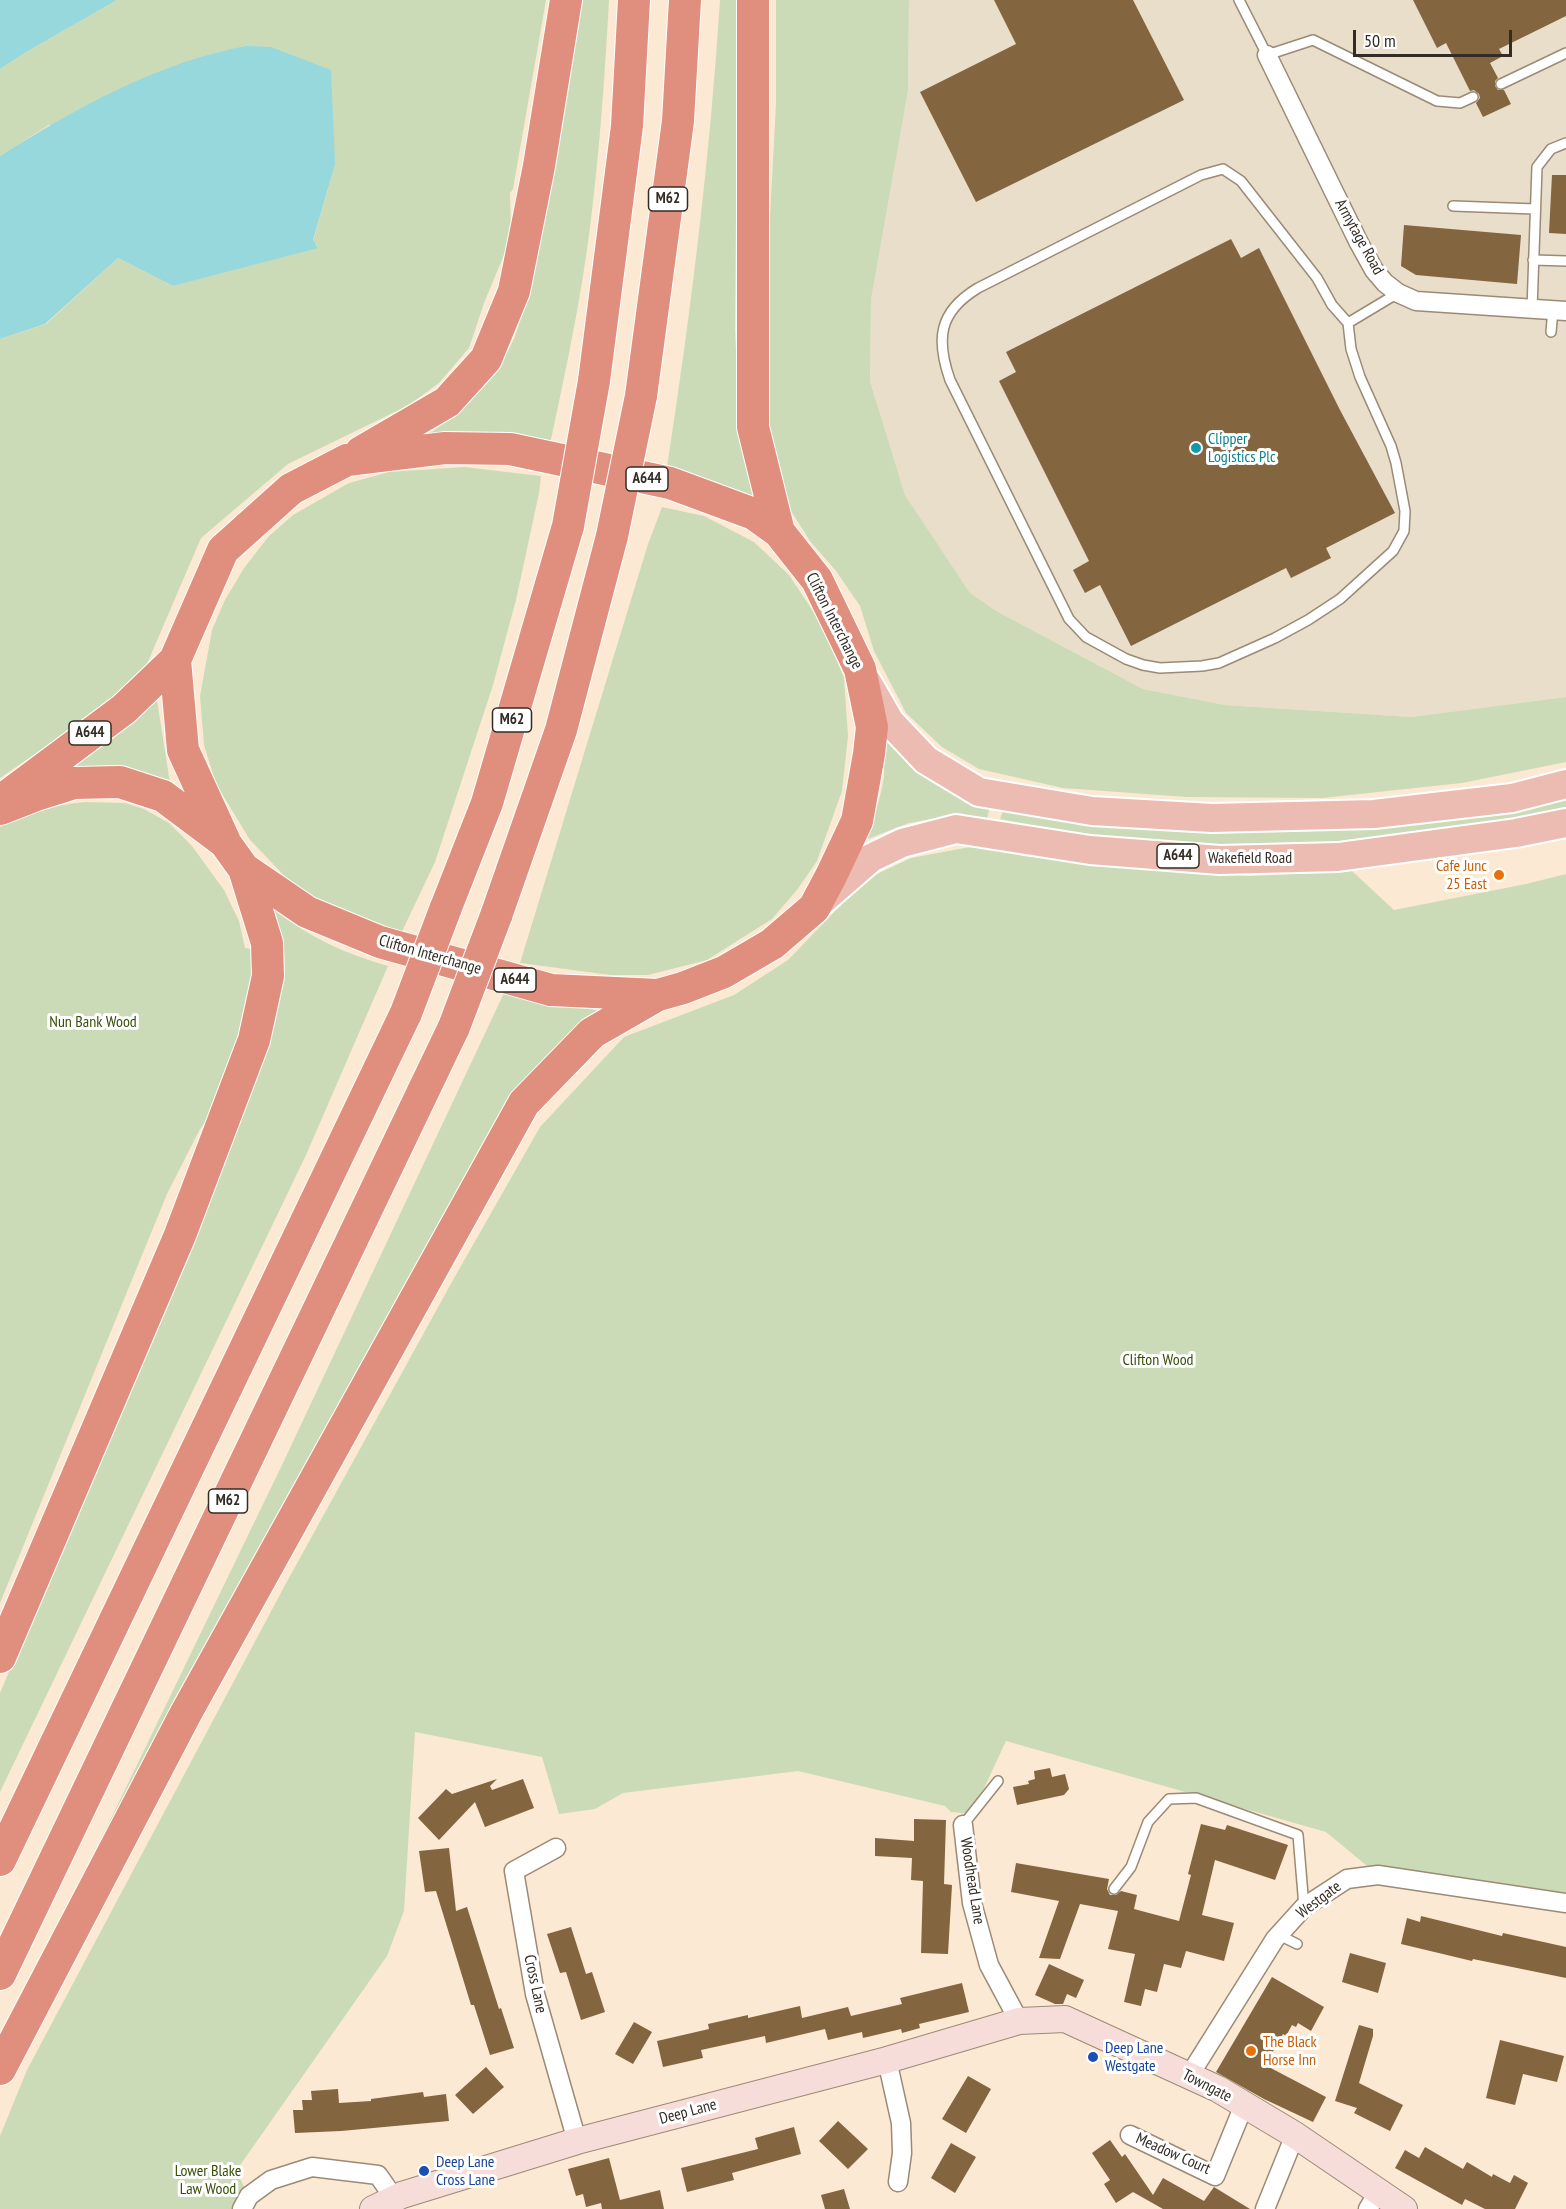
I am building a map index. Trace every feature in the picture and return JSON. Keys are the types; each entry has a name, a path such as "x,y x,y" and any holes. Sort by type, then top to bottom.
{"highway":[{"path":"347,460 447,402 486,359 514,291 539,166 566,0"},
{"name":"M62","path":"0,1860 406,1013 487,803 568,526 594,381 627,126 634,0"},
{"name":"M62","path":"0,1974 454,1027 496,916 561,730 612,536 641,396 678,121 685,0"},
{"path":"753,0 753,427 779,532"},
{"name":"Clifton Interchange","path":"445,448 510,449 670,483 754,514 779,532 817,580 860,669 872,727 857,821 814,908 772,944 724,972 683,988 658,995 551,990 380,942 307,912 244,869 226,843 183,750 175,660 223,550 291,489 347,460 445,448"},
{"name":"A644","path":"0,801 124,709 175,660"},
{"name":"A644","path":"0,809 75,783 120,782 163,796 226,843"},
{"path":"0,1657 180,1235 254,1040 268,976 267,944 244,869"},
{"path":"0,2069 186,1713 524,1103 592,1033 658,995"}],"main road":[{"name":"A644","path":"860,669 890,722 926,760 979,792 1092,811 1212,818 1374,814 1512,798 1566,784"},
{"name":"Wakefield Road","path":"814,908 871,858 902,843 956,830 1090,850 1220,860 1338,857 1516,833 1566,823"}],"street":[{"name":"Armytage Road","path":"1267,55 1374,270 1398,293 1423,303 1559,311"},
{"name":"Woodhead Lane","path":"963,1825 972,1903 989,1965 1019,2021"},
{"name":"Cross Lane","path":"556,1848 514,1871 535,1994 577,2141"},
{"name":"Westgate","path":"1189,2076 1279,1935 1304,1907 1347,1879 1378,1875 1566,1903"},
{"name":"Towngate","path":"887,2060 1019,2021 1065,2019 1218,2089 1294,2135 1373,2200 1404,2209"},
{"name":"Deep Lane","path":"384,2204 577,2141 887,2060"},
{"path":"887,2060 901,2123 902,2153 898,2182"},
{"name":"Meadow Court","path":"1130,2135 1215,2176 1244,2105"},
{"path":"1266,2209 1294,2135"},
{"path":"242,2209 249,2196 271,2180 312,2167 378,2175 384,2204"}],"lane":[{"path":"1239,0 1267,55 1313,40 1437,101 1460,103 1473,97"},
{"path":"1501,84 1566,53"},
{"path":"1532,309 1537,167 1551,149 1566,143"},
{"path":"1223,169 1241,181 1317,278 1332,305 1348,323 1351,349 1371,405 1391,446 1402,494 1405,511 1404,531 1393,551 1340,599 1308,620 1256,648 1219,663 1160,668 1126,659 1086,636 1070,619 1062,606 950,380 943,360 941,335 957,303 978,288 1201,175 1223,169"},
{"path":"1453,206 1536,209"},
{"path":"1533,260 1566,261"},
{"path":"1348,323 1398,293"},
{"path":"1551,332 1559,311"},
{"name":"Woodhead Lane","path":"963,1825 998,1781"},
{"path":"1114,1889 1131,1867 1148,1822 1169,1800 1196,1798 1298,1835 1304,1907"},
{"path":"1279,1935 1297,1944"}],"shaded area":[{"path":"909,0 1566,0 1566,697 1411,717 1225,705 1143,689 998,612 970,593 905,495 870,381 871,300 908,91"}],"green space":[{"path":"117,0 546,0 513,189 510,193 511,238 484,303 469,348 439,383 409,405 288,464 201,538 147,664 111,702 0,778 0,339 46,324 118,258 173,286 318,247 313,241 335,165 49,125 0,156 0,69"},
{"path":"582,0 609,0 604,82 597,164 583,276 550,444 491,435 429,434 465,406 486,384 516,335 526,301"},
{"path":"720,0 738,0 735,330 738,391 761,505 715,484 667,467 699,234"},
{"path":"776,0 909,0 908,91 871,300 870,381 905,495 970,593 998,612 1143,689 1225,705 1411,717 1566,697 1566,762 1462,783 1322,798 1187,797 1063,788 979,769 942,747 906,713 874,651 860,606 836,571 810,541 786,503 771,453 763,395 776,104"},
{"path":"464,467 541,476 539,493 516,600 493,685 435,862 399,938 301,893 250,840 216,784 204,745 200,696 212,630 225,600 244,568 269,536 293,515 349,483 389,472"},
{"path":"662,507 704,516 754,542 789,575 821,623 844,678 848,736 842,791 817,861 797,890 772,919 707,960 648,975 610,975 520,963 648,544"},
{"path":"157,700 170,783 118,766 70,766 127,726"},
{"path":"887,739 990,807 987,818 950,816 909,823 865,840 881,792"},
{"path":"1566,794 1566,811 1426,834 1355,841 1212,844 1141,840 1070,832 1000,819 1004,808 1203,831 1294,832 1396,826"},
{"name":"Nun Bank Wood","path":"85,802 125,803 144,809 169,823 192,846 224,890 239,921 245,948 251,949 253,976 244,1036 216,1108 200,1129 167,1194 0,1603 0,827 41,810"},
{"name":"Clifton Wood","path":"975,846 1023,856 1249,876 1352,871 1394,910 1566,874 1566,1903 1378,1875 1326,1832 1006,1741 972,1814 951,1812 945,1806 798,1771 623,1793 595,1809 559,1814 542,1757 415,1732 404,1911 387,1956 236,2171 249,2196 242,2209 0,2209 0,2136 27,2070 284,1587 540,1127 624,1037 734,995 788,960 866,879 911,858"},
{"path":"274,910 328,944 388,966 306,1155 0,1792 0,1693 258,1075 272,1033 279,994"},
{"path":"504,993 600,1011 584,1026 60,1924 282,1465"}],"water":[{"path":"0,0 117,0 0,69"},
{"path":"246,46 271,47 331,70 335,165 313,240 318,248 173,286 118,258 45,324 0,339 0,156 118,89 181,64"}],"building":[{"path":"994,0 1133,0 1184,100 976,202 920,92 1016,44"},
{"path":"1413,0 1566,0 1566,16 1499,49 1503,56 1490,63 1498,78 1495,86 1498,90 1504,90 1511,104 1483,117 1476,103 1480,98 1479,94 1474,90 1470,91 1446,43 1437,48"},
{"path":"1552,175 1566,175 1566,234 1549,233"},
{"path":"1404,225 1521,235 1517,284 1416,275 1401,266"},
{"name":"Clipper Logistics Plc","path":"1231,239 1241,258 1259,248 1340,410 1395,513 1326,548 1331,558 1291,578 1286,568 1131,646 1100,585 1085,593 1073,570 1089,561 999,381 1016,372 1006,352"},
{"path":"1050,1768 1052,1777 1065,1774 1069,1789 1064,1795 1017,1805 1013,1787 1029,1784 1028,1781 1035,1779 1034,1771"},
{"path":"497,1779 490,1786 492,1790 523,1779 534,1808 485,1827 475,1802 439,1840 418,1818 446,1789 452,1794"},
{"path":"914,1819 946,1820 944,1884 952,1885 948,1954 921,1953 923,1881 911,1880 912,1858 875,1856 875,1838 914,1841"},
{"path":"1201,1824 1225,1830 1227,1825 1288,1845 1275,1880 1215,1860 1202,1915 1234,1923 1224,1961 1186,1951 1181,1968 1164,1964 1157,1992 1145,1989 1141,2006 1124,2002 1135,1954 1108,1949 1118,1911 1080,1904 1060,1959 1039,1958 1059,1901 1011,1892 1016,1863 1109,1879 1107,1889 1110,1895 1116,1895 1121,1891 1137,1895 1134,1909 1179,1921"},
{"path":"449,1848 456,1911 467,1907 499,2009 501,2008 514,2048 490,2055 474,2005 471,2005 436,1891 425,1892 419,1851"},
{"path":"1421,1916 1502,1936 1503,1933 1566,1947 1566,1978 1473,1959 1472,1961 1401,1944 1407,1918 1420,1922"},
{"path":"571,1927 586,1974 592,1972 605,2012 581,2020 566,1972 560,1973 547,1934"},
{"path":"1350,1953 1386,1963 1378,1993 1342,1982"},
{"path":"1049,1964 1084,1980 1076,1998 1067,1994 1063,2004 1055,2004 1035,1995"},
{"name":"The Black Horse Inn","path":"1272,1977 1324,2007 1311,2031 1298,2023 1296,2027 1292,2025 1286,2036 1283,2034 1265,2065 1326,2097 1313,2122 1264,2099 1216,2072"},
{"path":"962,1983 969,2012 919,2024 920,2028 902,2033 901,2029 863,2038 862,2032 828,2040 825,2029 766,2043 765,2036 701,2050 703,2058 663,2067 657,2041 709,2029 708,2024 800,2006 802,2018 848,2007 851,2016 902,2004 900,1998"},
{"path":"634,2022 652,2032 633,2064 615,2054"},
{"path":"1359,2025 1373,2029 1373,2036 1359,2083 1403,2105 1390,2131 1354,2113 1357,2108 1335,2101"},
{"path":"1500,2040 1564,2056 1557,2082 1523,2074 1515,2105 1486,2098"},
{"path":"486,2067 504,2087 473,2114 455,2095"},
{"path":"968,2076 991,2089 966,2133 942,2119"},
{"path":"338,2089 339,2103 371,2101 371,2099 423,2092 424,2097 446,2094 449,2121 295,2133 293,2110 303,2110 302,2100 312,2100 311,2091"},
{"path":"838,2121 868,2149 848,2169 819,2141"},
{"path":"794,2127 801,2154 732,2173 734,2180 687,2192 681,2168 758,2149 755,2138"},
{"path":"1110,2140 1122,2157 1125,2154 1153,2195 1163,2178 1204,2201 1214,2187 1250,2209 1163,2209 1133,2192 1116,2203 1104,2184 1110,2180 1092,2153"},
{"path":"951,2143 976,2157 955,2193 931,2178"},
{"path":"1425,2147 1463,2169 1467,2162 1492,2177 1493,2174 1510,2183 1514,2175 1528,2183 1515,2209 1485,2209 1465,2199 1462,2205 1395,2168 1405,2150 1419,2158"},
{"path":"609,2158 620,2200 660,2190 664,2209 602,2209 601,2203 586,2207 583,2194 576,2196 568,2169"},
{"path":"844,2189 850,2209 825,2209 821,2195"}],"place":[{"name":"Clipper Logistics Plc","path":"1196,448"},
{"name":"Cafe Junc 25 East","path":"1499,875"},
{"name":"The Black Horse Inn","path":"1251,2051"},
{"name":"Deep Lane Westgate","path":"1093,2057"},
{"name":"Deep Lane Cross Lane","path":"424,2171"}],"park label":[{"name":"Lower Blake Law Wood","path":"208,2180"}]}
